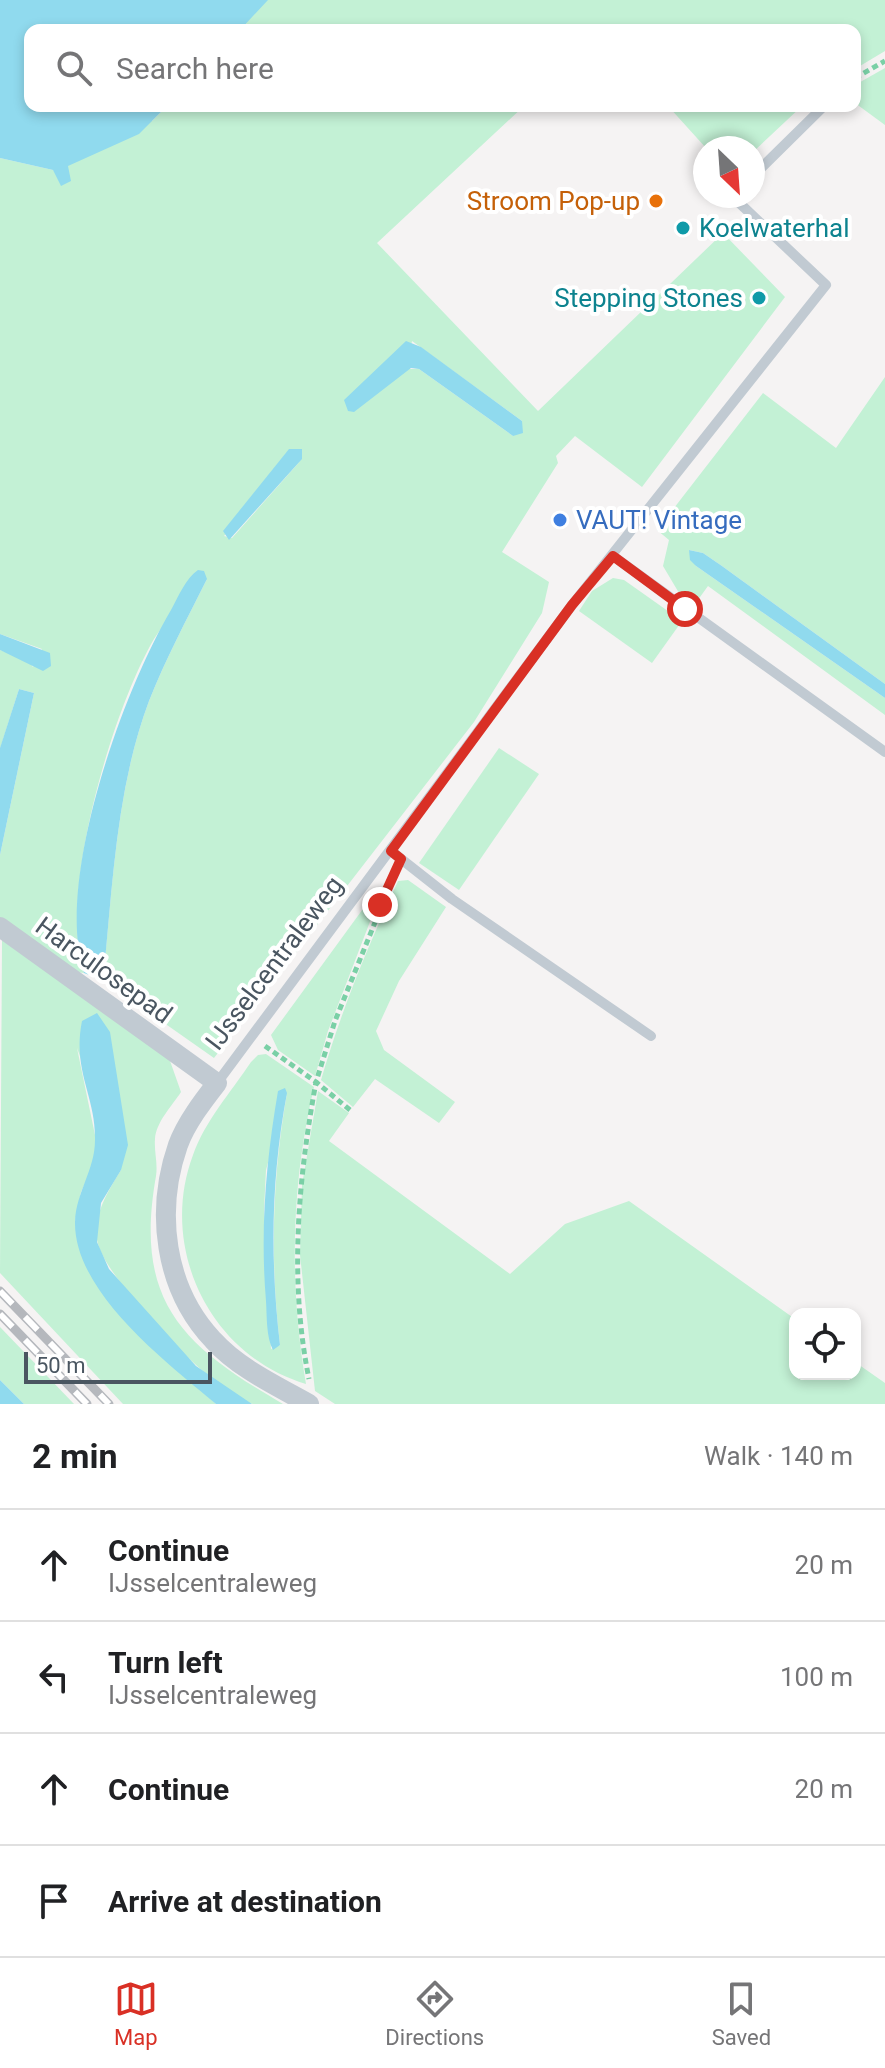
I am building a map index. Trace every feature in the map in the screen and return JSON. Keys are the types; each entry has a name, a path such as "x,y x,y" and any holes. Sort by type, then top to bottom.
{"street":[{"name":"Harculosepad","path":"0,927 217,1083"},
{"name":"IJsselcentraleweg","path":"217,1083 179,1143 168,1184 166,1228 173,1272 191,1311 214,1341 260,1377 310,1396"}],"lane":[{"path":"765,164 818,112"},
{"name":"IJsselcentraleweg","path":"217,1083 572,605 826,285 745,208"},
{"path":"613,556 885,752"},
{"path":"391,851 452,899 651,1036"}],"path":[{"path":"861,75 885,61"},
{"path":"310,1396 300,1317 298,1223 316,1082 335,1021 401,859"},
{"path":"251,1037 350,1110"}],"green space":[{"path":"0,0 885,0 885,51 861,65 861,24 24,24 24,112 79,112 152,121 161,112 518,112 377,243 538,411 723,233 785,297 642,487 575,436 556,456 558,463 502,552 549,582 542,613 474,722 214,1058 100,978 104,970 123,800 138,733 162,670 207,579 154,639 122,710 107,755 84,851 78,897 78,939 84,973 70,971 0,920 0,855 34,693 19,689 0,749 0,650 28,660 33,667 42,649 0,634 0,158 53,170 71,181 0,135","holes":["412,341 522,421 513,436 419,369 407,369","302,459 232,538 224,536"]},
{"path":"885,68 885,125 861,107 861,82"},
{"path":"673,112 796,112 765,141 765,136 695,136"},
{"path":"885,377 885,684 703,553 689,550 696,566 885,698 885,715 708,586 695,604 679,593 663,566 669,540 657,530 763,393 836,448"},
{"path":"613,578 624,580 682,621 652,663 579,611 592,591"},
{"path":"499,748 539,774 459,890 419,863"},
{"path":"408,880 446,907 399,981 376,1031 384,1050 455,1102 439,1123 375,1079 353,1107 321,1080 346,1004 376,930 398,881"},
{"path":"381,893 328,1031 315,1076 278,1050 271,1035 368,902"},
{"path":"2,940 169,1058 181,1092 161,1120 155,1139 152,1256 160,1288 173,1315 192,1339 217,1361 283,1404 253,1404 214,1381 141,1308 106,1261 98,1244 97,1224 102,1205 121,1170 77,1048 95,1135 95,1162 81,1192 75,1221 126,1321 216,1404 123,1404 0,1273"},
{"path":"266,1054 314,1087 301,1161 295,1235 297,1310 306,1384 272,1370 243,1349 219,1324 200,1294 188,1261 182,1226 184,1190 198,1142 219,1107 258,1055","holes":["287,1093 278,1156 274,1219 280,1345 271,1349 264,1210 266,1170"]},
{"path":"318,1091 349,1113 329,1141 510,1274 565,1224 629,1201 789,1315 789,1380 861,1380 861,1366 885,1383 885,1404 335,1404 315,1391 300,1255 302,1185"},
{"path":"0,1327 74,1404 24,1404 0,1380"}],"water":[{"path":"0,0 268,0 246,24 24,24 24,112 161,112 139,134 68,166 71,181 61,186 53,170 0,158"},
{"path":"406,341 421,347 522,421 523,433 513,436 419,369 411,368 354,412 348,411 344,400"},
{"path":"289,449 302,449 302,459 229,540 223,531"},
{"path":"689,550 703,553 885,684 885,698 696,566 690,560"},
{"path":"198,570 204,571 207,579 162,670 138,733 118,834 104,971 92,976 84,973 77,934 78,889 98,787 114,736 152,645 183,588"},
{"path":"0,634 50,653 51,666 43,671 0,650"},
{"path":"19,689 34,693 0,855 0,748"},
{"path":"97,1013 110,1032 128,1145 121,1170 101,1203 97,1242 109,1269 196,1366 252,1404 216,1404 173,1368 126,1324 106,1299 90,1274 79,1248 76,1211 92,1161 95,1140 92,1110 82,1069 80,1039 82,1021"},
{"path":"285,1088 287,1093 278,1156 274,1219 280,1345 273,1350 267,1326 264,1222 267,1169 278,1091"},
{"path":"0,1380 24,1404 0,1404"}],"railway":[{"path":"0,1291 109,1404"},
{"path":"0,1314 87,1404"}],"place":[{"name":"Stroom Pop-up","path":"656,201"},
{"name":"Koelwaterhal","path":"683,228"},
{"name":"Stepping Stones","path":"759,298"},
{"name":"VAUT! Vintage","path":"560,520"}],"route":[{"path":"380,905 401,859 391,851 572,605 613,556 685,609"}]}
